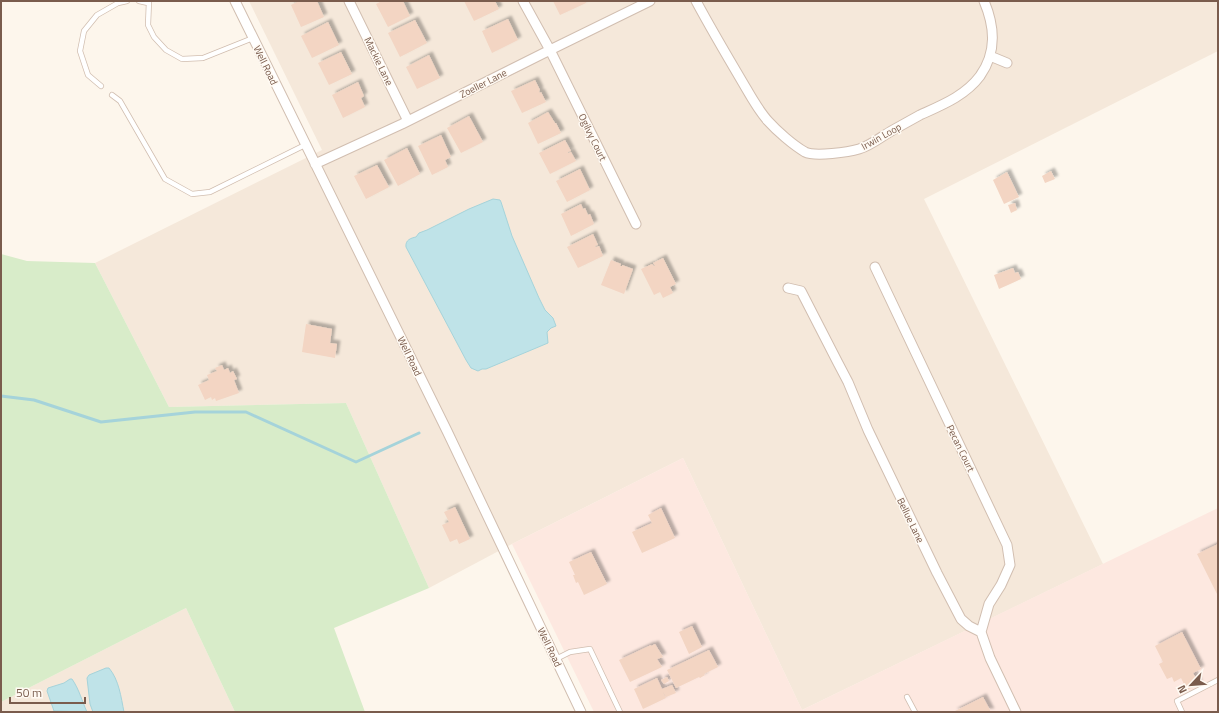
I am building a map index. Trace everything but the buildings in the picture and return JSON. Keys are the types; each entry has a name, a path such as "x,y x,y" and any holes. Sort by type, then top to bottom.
{"street":[{"name":"Well Road","path":"234,1 444,424 581,712"},
{"name":"Mackie Lane","path":"349,1 408,121"},
{"path":"523,1 550,50"},
{"name":"Zoeller Lane","path":"315,164 408,121 650,1"},
{"name":"Irwin Loop","path":"696,1 733,67 767,120 807,153 832,154 859,149 877,141 918,116 953,100 968,90 980,76 990,56 993,37 989,14 984,1"},
{"name":"Ogilvy Court","path":"550,50 636,224"},
{"path":"990,56 1007,63"},
{"name":"Pecan Court","path":"875,267 1007,545 1010,565 1001,585 989,604 981,632"},
{"name":"Bellue Lane","path":"788,288 801,291 848,382 868,430 961,619 969,626 981,632"},
{"path":"981,632 990,658 1016,712"}],"lane":[{"path":"101,86 88,75 80,51 84,31 97,15 118,3 127,1"},
{"path":"139,1 149,2 148,25 154,37 166,50 182,59 202,58 253,38"},
{"path":"112,95 120,101 165,179 192,194 210,192 231,183 305,145"},
{"path":"556,659 570,652 590,649 620,712"},
{"path":"1182,712 1177,701 1218,680"},
{"path":"907,698 915,712"}],"shaded area":[{"path":"249,1 1218,1 1218,51 924,199 1103,564 802,710 683,458 512,544 429,588 346,403 169,407 95,263 322,150"},
{"path":"683,458 802,710 1218,508 1218,712 594,712 512,544"},
{"path":"186,608 235,712 1,712 1,702"}],"green space":[{"path":"1,254 27,261 95,263 169,407 346,403 429,588 334,628 365,712 235,712 186,608 1,702"}],"water":[{"path":"493,199 500,200 501,202 512,236 539,298 545,310 553,318 556,326 547,332 548,343 478,371 471,368 466,360 406,247 406,243 412,238 416,237 419,233"},
{"path":"109,668 115,678 124,712 93,712 90,704 87,678 89,675"},
{"path":"72,679 77,687 87,712 54,711 47,691 48,688 64,683"}],"waterway":[{"path":"1,396 34,400 101,422 195,412 246,412 356,462 419,433"}]}
